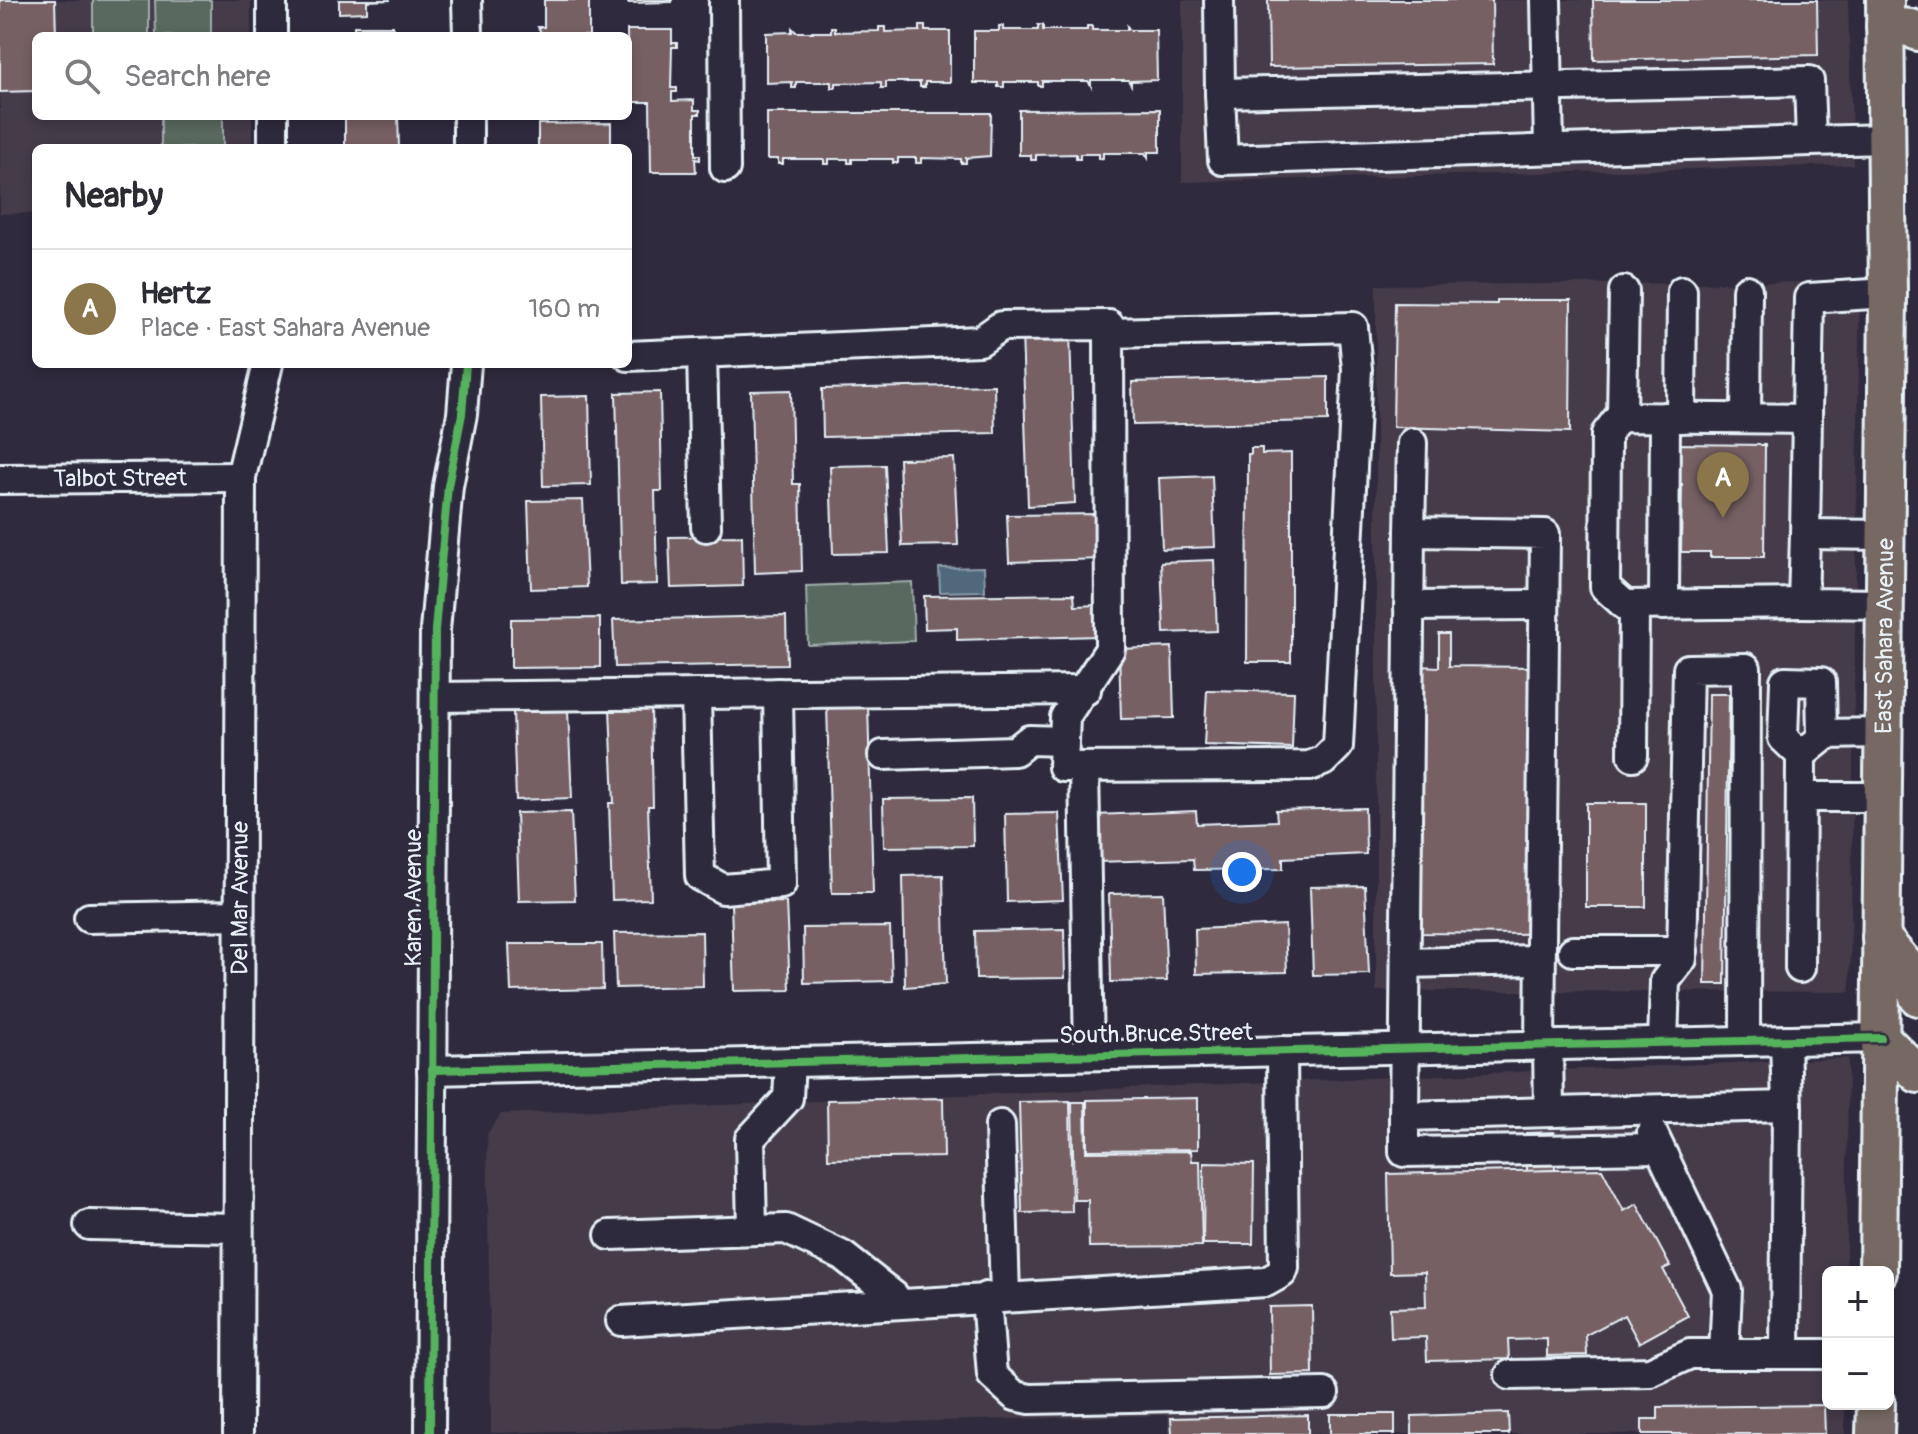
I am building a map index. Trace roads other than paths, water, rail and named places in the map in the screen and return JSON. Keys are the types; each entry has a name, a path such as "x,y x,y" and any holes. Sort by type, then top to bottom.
{"main road":[{"name":"East Sahara Avenue","path":"1878,1266 1887,139 1896,19"},
{"path":"1881,937 1909,970 1918,997"},
{"path":"1881,1038 1918,1074"},
{"path":"1875,1434 1876,1410"}],"street":[{"path":"272,0 272,32"},
{"path":"467,0 468,32"},
{"path":"724,0 725,168"},
{"path":"1219,0 1223,160 1887,139"},
{"path":"1546,0 1549,149"},
{"path":"1220,93 1809,81 1811,141"},
{"path":"273,120 273,144"},
{"path":"468,120 468,144"},
{"path":"1746,418 1747,290"},
{"path":"1624,291 1622,417 1606,434 1605,587 1625,605 1885,604"},
{"path":"1664,605 1682,291"},
{"path":"1803,603 1809,298 1888,293"},
{"path":"632,356 980,341 1001,326 1109,325 1109,333 1110,649 1086,690 1065,717 1063,767 1309,766 1323,761 1338,746 1357,369 1353,327 1109,333"},
{"path":"702,353 706,527"},
{"name":"Del Mar Avenue","path":"238,1434 241,477 267,368"},
{"name":"Karen Avenue","path":"430,1434 435,630 448,486 462,414 466,368"},
{"path":"1622,417 1807,419"},
{"path":"1412,443 1404,1152 1659,1148"},
{"name":"Talbot Street","path":"0,479 241,477"},
{"path":"1410,532 1545,534 1540,960 1549,1112"},
{"path":"1805,534 1886,535"},
{"path":"1409,606 1544,605"},
{"path":"1633,756 1634,605"},
{"path":"1663,1043 1665,981 1682,959 1683,951 1688,669 1746,668 1745,1041"},
{"path":"1800,968 1801,755 1783,738 1785,681 1821,682 1822,738 1801,755"},
{"path":"435,697 1086,690"},
{"path":"696,694 700,876 723,889 781,884 778,693"},
{"path":"1822,734 1884,733"},
{"path":"883,755 1015,751 1029,740 1064,741"},
{"path":"1084,767 1089,1055"},
{"path":"1801,797 1883,797"},
{"path":"89,918 239,915"},
{"path":"1573,951 1683,951"},
{"path":"1406,963 1540,960"},
{"name":"South Bruce Street","path":"432,1070 1881,1038"},
{"path":"1785,1040 1785,1354"},
{"path":"621,1321 1266,1282 1282,1273 1282,1051"},
{"path":"752,1228 750,1139 788,1098 790,1062"},
{"path":"1404,1116 1787,1106"},
{"path":"1641,1110 1727,1290 1724,1354"},
{"path":"1000,1125 992,1375 1015,1396 1324,1393"},
{"path":"89,1225 237,1228"},
{"path":"610,1235 786,1229 843,1256 894,1296 894,1303"},
{"path":"1510,1375 1650,1372 1690,1354 1822,1354"}],"water":[{"path":"984,567 985,591 940,592 939,568"}],"place":[{"name":"Hertz","path":"1723,518"}]}
